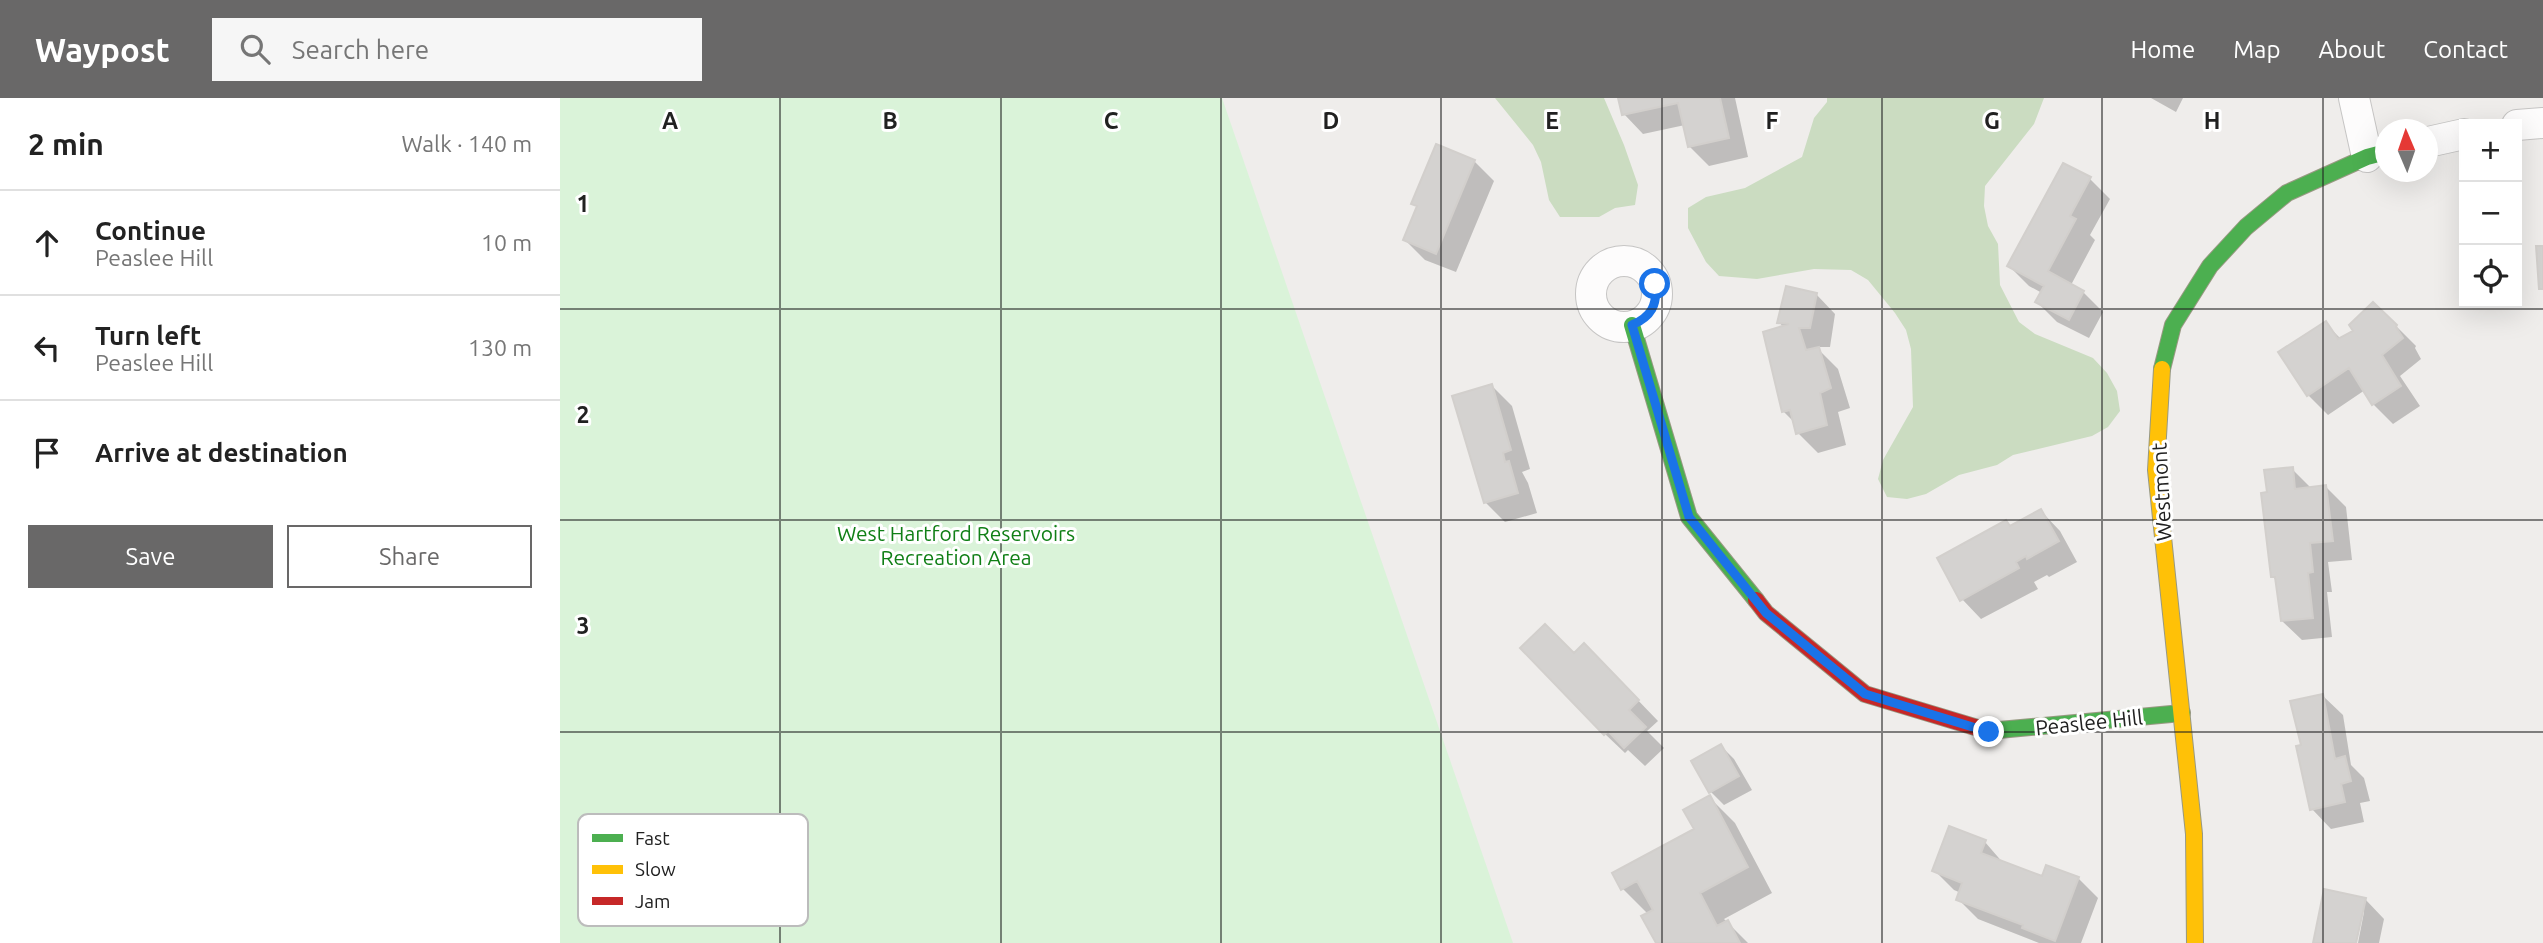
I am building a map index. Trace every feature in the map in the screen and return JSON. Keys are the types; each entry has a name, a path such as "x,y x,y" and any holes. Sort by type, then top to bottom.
{"street":[{"path":"2354,98 2375,152"},
{"path":"2522,125 2543,123"},
{"path":"2438,140 2459,135"},
{"name":"Westmont","path":"2195,943 2194,834 2156,470 2160,377 2173,325 2210,266 2246,227 2287,193 2375,155"},
{"name":"Peaslee Hill","path":"1632,325 1689,517 1766,613 1865,694 1989,732 2182,713"}],"green space":[{"name":"West Hartford Reservoirs Recreation Area","path":"560,98 1222,98 1513,943 560,943"},
{"path":"1495,98 1604,98 1638,185 1635,205 1615,208 1599,217 1560,217 1549,200 1541,162 1533,145"},
{"path":"1827,98 2044,98 2034,124 1985,186 1984,206 1988,226 1998,244 2000,285 2019,322 2035,334 2093,358 2107,373 2117,391 2120,411 2108,427 2092,436 2013,455 1997,465 1959,475 1926,494 1907,499 1887,497 1878,479 1883,460 1913,407 1911,349 1906,330 1895,313 1868,280 1851,270 1814,269 1757,279 1719,276 1706,262 1688,228 1688,208 1706,197 1745,188 1802,157 1814,118 1827,102"}],"building":[{"path":"1618,98 1720,98 1729,138 1688,147 1678,103 1622,115"},
{"path":"1436,144 1475,160 1436,254 1403,240 1417,206 1411,204"},
{"path":"2063,163 2091,177 2070,216 2076,219 2048,271 2084,291 2069,320 2035,302 2044,286 2007,266"},
{"path":"2536,246 2543,246 2543,289 2539,289"},
{"path":"1786,286 1817,293 1810,328 1799,328 1806,350 1819,347 1831,388 1820,393 1827,425 1796,434 1790,410 1782,412 1763,332 1789,324 1777,323"},
{"path":"2373,302 2397,325 2403,338 2382,355 2401,386 2372,405 2349,368 2307,396 2278,352 2326,321 2338,339 2353,331 2349,325"},
{"path":"1492,384 1511,450 1503,453 1505,462 1509,461 1518,493 1484,503 1452,396"},
{"path":"2293,467 2295,489 2326,485 2333,541 2310,543 2313,572 2308,573 2313,618 2281,621 2275,577 2271,577 2261,493 2267,492 2264,470"},
{"path":"2041,509 2059,541 2027,559 2026,556 2016,562 2019,568 1960,601 1937,558 2006,520 2010,526"},
{"path":"1545,624 1574,653 1584,643 1639,700 1629,710 1646,727 1624,748 1608,731 1604,735 1520,648"},
{"path":"2323,694 2335,759 2345,756 2351,781 2341,784 2345,802 2310,810 2296,746 2301,745 2290,701"},
{"path":"1721,744 1739,776 1709,793 1691,761"},
{"path":"1710,795 1748,867 1700,893 1717,926 1728,920 1740,943 1656,943 1641,916 1653,910 1637,881 1621,890 1612,873 1694,829 1683,810"},
{"path":"1949,826 1986,840 1981,853 2042,876 2046,865 2079,877 2055,941 2022,928 2023,925 1956,900 1962,883 1932,871"},
{"path":"2324,889 2366,898 2356,943 2313,943"}],"traffic: fast":[{"path":"2162,369 2173,325 2210,266 2246,227 2287,193 2375,155"},
{"path":"1632,325 1689,517 1756,600"},
{"path":"1988,731 2182,713"}],"traffic: slow":[{"path":"2162,369 2156,470 2194,834 2195,943"}],"traffic: jam":[{"path":"1756,600 1766,613 1865,694 1988,731"}],"route":[{"path":"1655,284 1657,295 1650,314 1632,325 1689,517 1766,613 1865,694 1989,732"}]}
